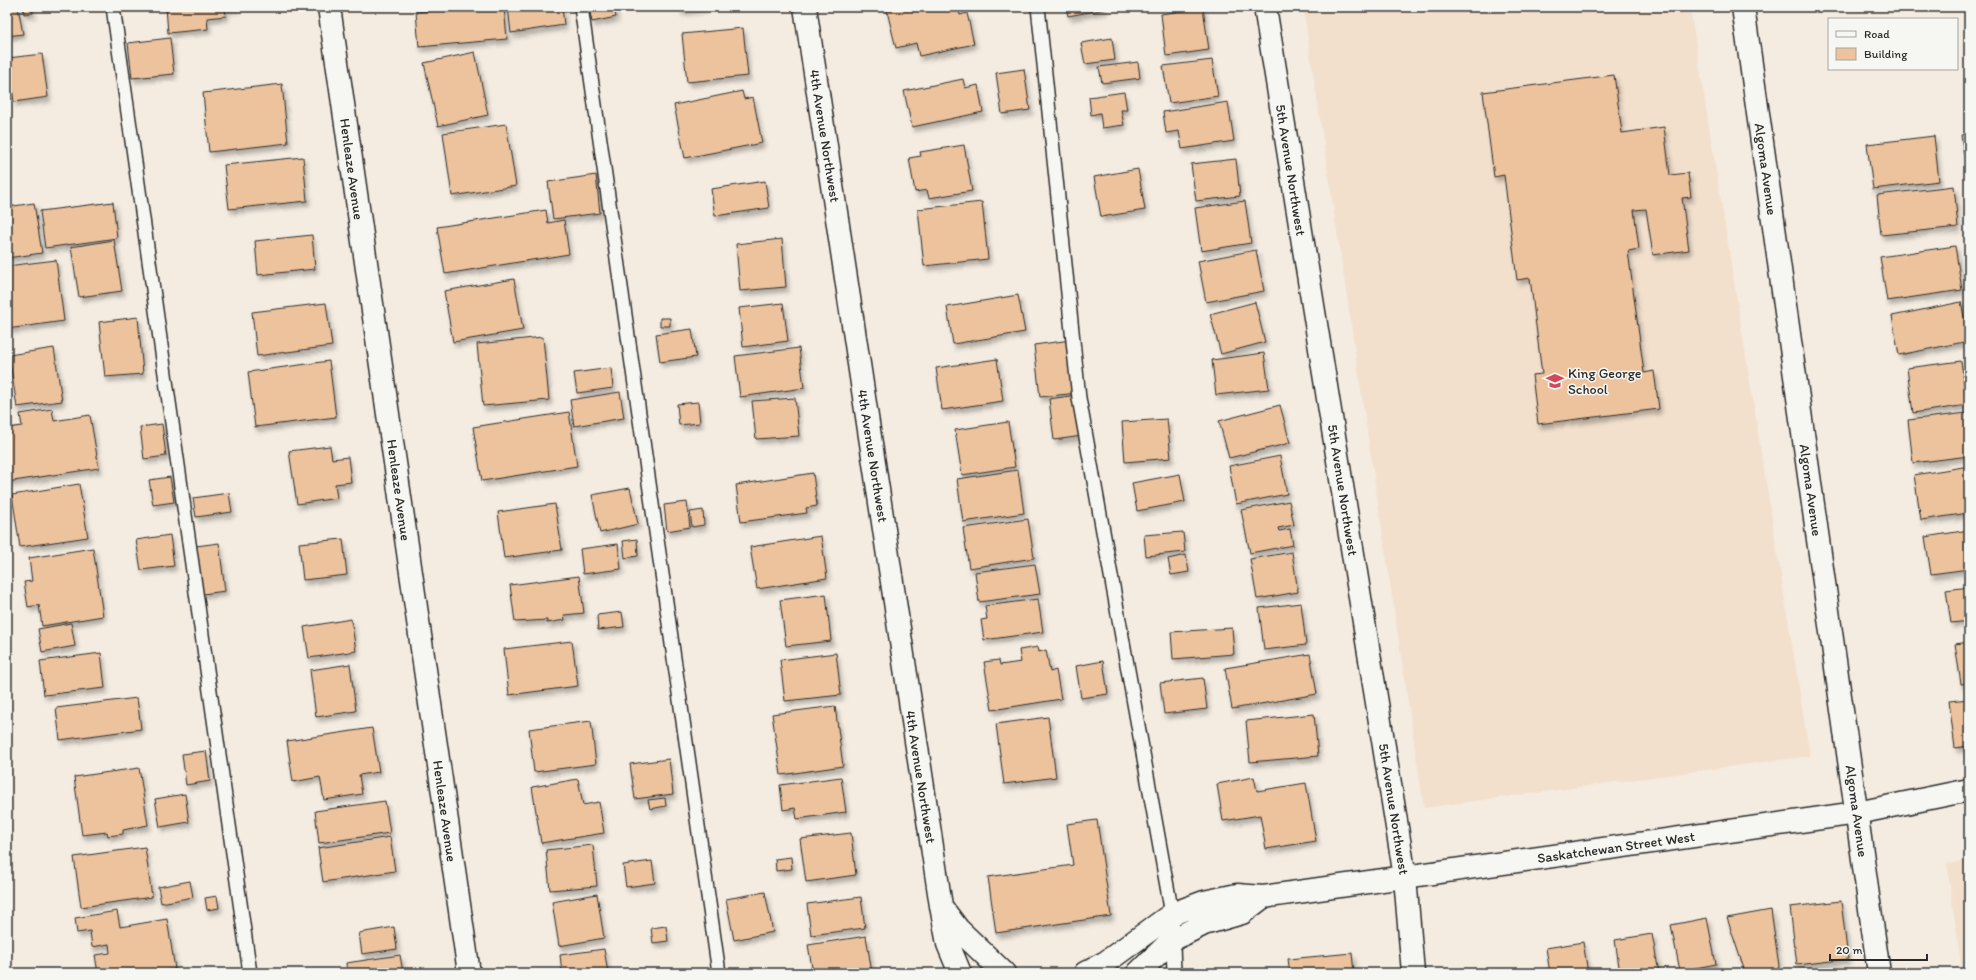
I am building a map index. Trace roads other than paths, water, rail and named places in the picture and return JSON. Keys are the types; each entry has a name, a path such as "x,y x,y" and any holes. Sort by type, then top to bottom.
{"street":[{"name":"Henleaze Avenue","path":"329,7 469,973"},
{"name":"4th Avenue Northwest","path":"805,7 940,906 948,944 960,973"},
{"name":"5th Avenue Northwest","path":"1265,7 1405,877 1413,973"},
{"name":"Algoma Avenue","path":"1743,7 1879,973"},
{"name":"Saskatchewan Street West","path":"1085,973 1106,962 1172,914 1204,902 1237,895 1263,897 1857,813 1969,790"},
{"name":"Saskatchewan Street West","path":"1138,973 1172,940 1204,924 1242,913 1263,897"},
{"name":"4th Avenue Northwest","path":"940,906 958,929 1004,973"}],"lane":[{"path":"113,7 250,973"},
{"path":"581,7 719,973"},
{"path":"1038,7 1079,398 1172,914 1174,973"}],"place":[{"name":"King George School","path":"1555,381"}]}
